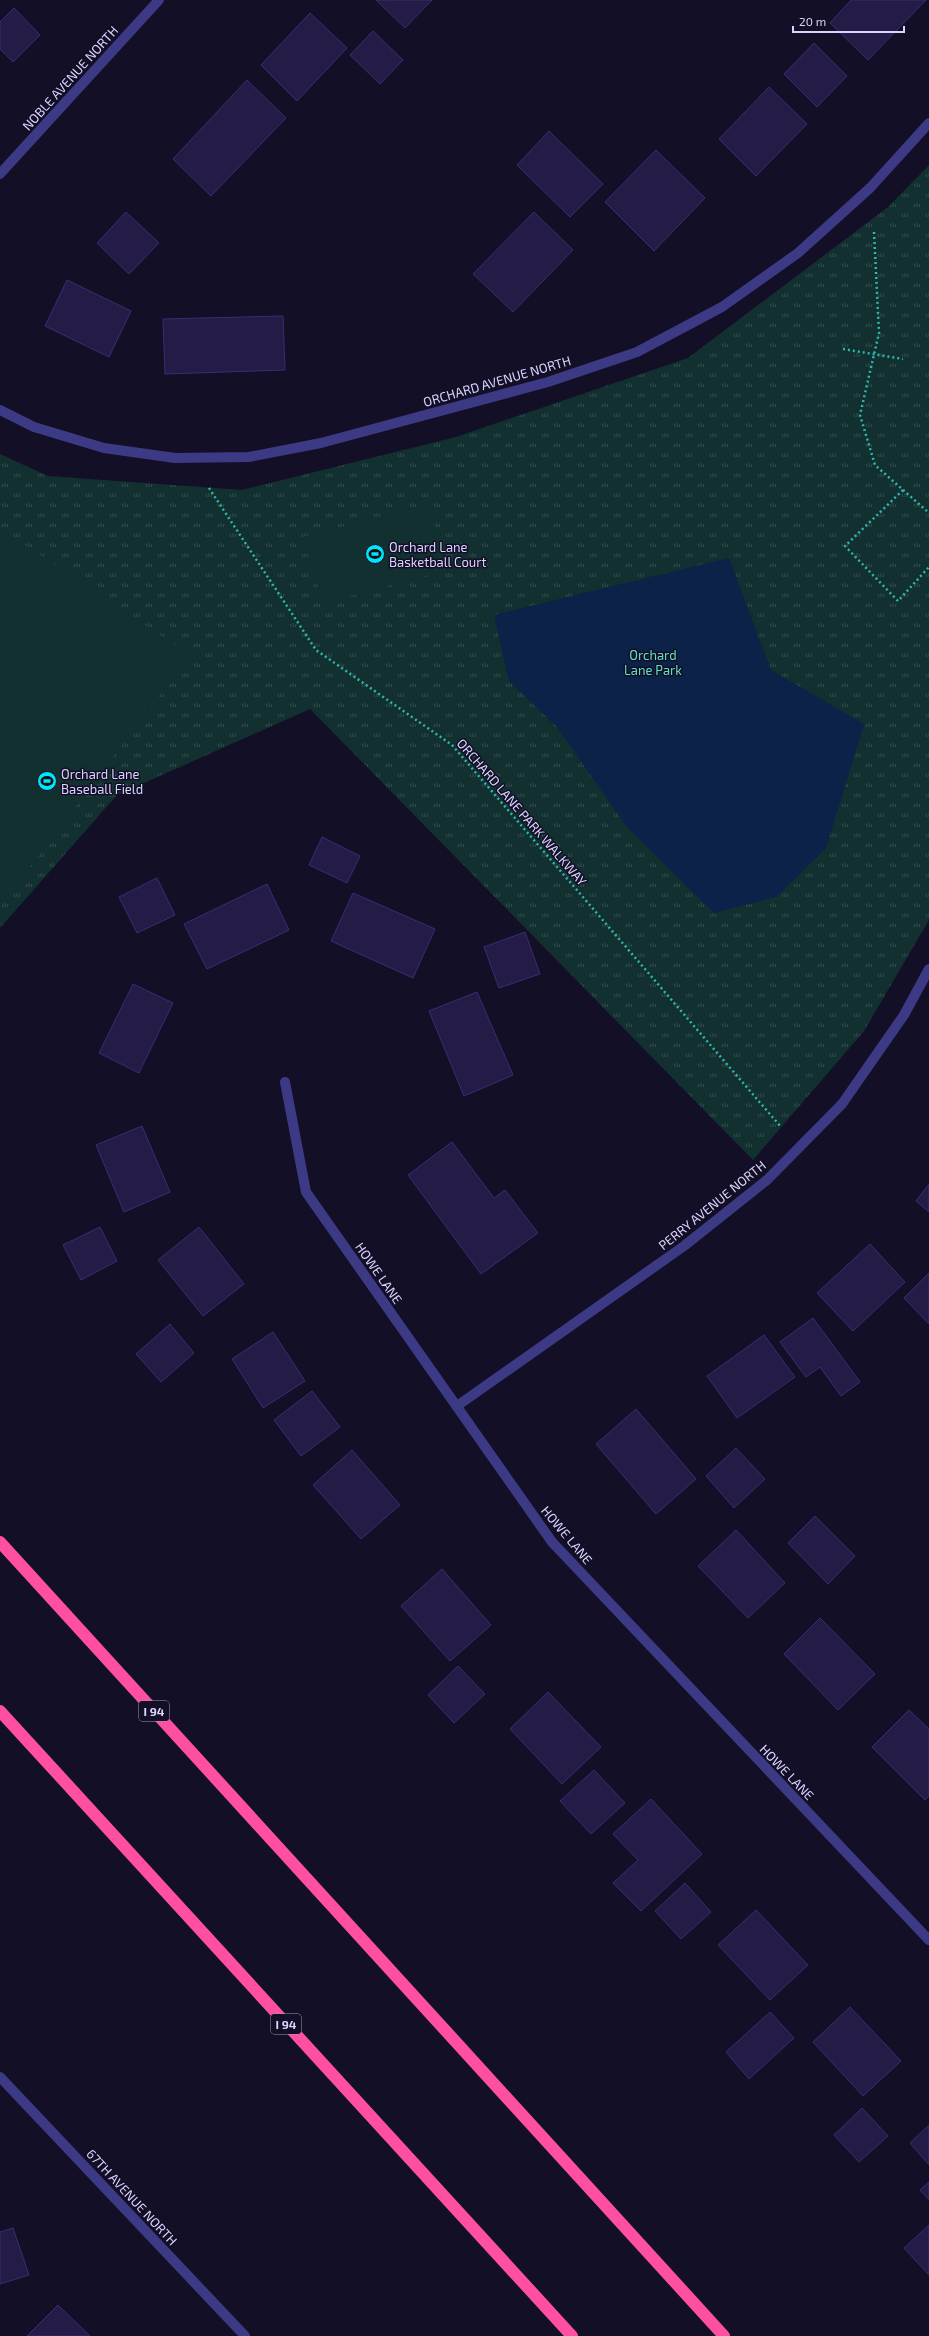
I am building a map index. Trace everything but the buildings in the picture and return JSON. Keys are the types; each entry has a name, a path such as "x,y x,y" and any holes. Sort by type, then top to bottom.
{"highway":[{"name":"I 94","path":"0,1542 724,2336"},
{"name":"I 94","path":"0,1711 572,2336"}],"street":[{"name":"NOBLE AVENUE NORTH","path":"0,174 159,0"},
{"name":"ORCHARD AVENUE NORTH","path":"0,410 34,427 104,448 175,458 249,457 321,443 548,382 637,352 722,307 798,253 870,188 929,123"},
{"name":"PERRY AVENUE NORTH","path":"457,1406 684,1246 767,1180 842,1104 904,1015 929,969"},
{"name":"HOWE LANE","path":"285,1082 306,1192 457,1406 492,1460 552,1542 929,1940"},
{"name":"67TH AVENUE NORTH","path":"0,2076 245,2336"}],"path":[{"path":"874,232 878,333 860,415 875,465 929,513"},
{"path":"843,349 904,359"},
{"name":"ORCHARD LANE PARK WALKWAY","path":"209,488 316,650 452,745 781,1127"},
{"path":"903,490 845,546 898,601 929,568"}],"green space":[{"name":"Orchard Lane Park","path":"929,165 929,920 864,1031 753,1160 310,709 117,795 0,928 0,454 48,476 242,490 456,437 688,358 888,207"},
{"name":"Orchard Lane Basketball Court","path":"430,504 445,571 323,603 303,537"},
{"name":"Orchard Lane Baseball Field","path":"0,528 190,655 0,907"}],"water":[{"path":"729,558 771,670 864,724 826,848 776,897 714,913 626,826 557,727 509,681 494,615"}],"place":[{"name":"Orchard Lane Basketball Court","path":"375,554"},
{"name":"Orchard Lane Baseball Field","path":"47,781"}]}
